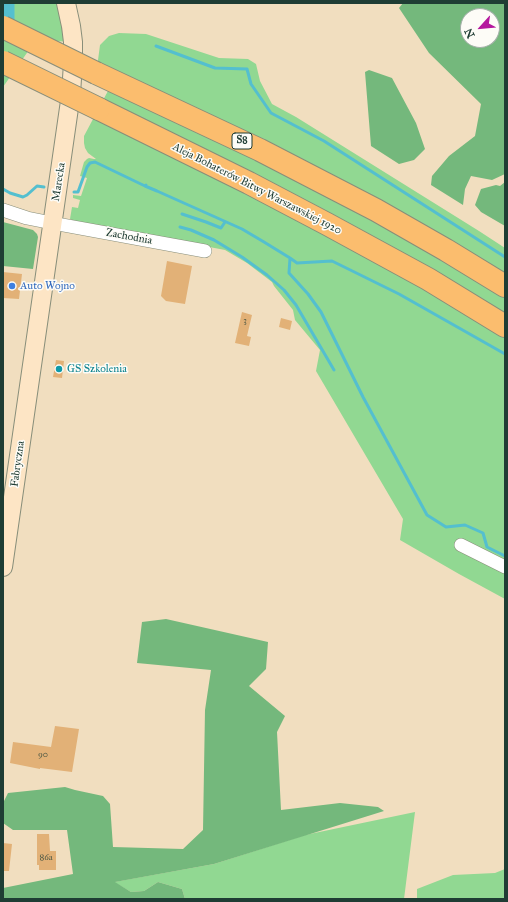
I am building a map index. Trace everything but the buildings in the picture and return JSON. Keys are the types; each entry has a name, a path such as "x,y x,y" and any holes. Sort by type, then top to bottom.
{"highway":[{"name":"S8","path":"3,27 96,73 260,150 376,210 505,286"},
{"name":"Aleja Bohaterów Bitwy Warszawskiej 1920","path":"3,62 249,183 327,224 428,279 505,326"}],"street":[{"name":"Marecka","path":"33,361 73,79 74,63 66,3"},
{"name":"Zachodnia","path":"3,210 27,218 205,251"},
{"name":"Fabryczna","path":"3,567 33,361"},
{"path":"461,544 505,567"}],"green space":[{"path":"3,3 66,3 73,42 36,40 3,87"},
{"path":"403,3 505,3 505,174 492,180 471,176 465,189 463,205 431,185 432,176 449,156 475,136 481,104 429,53 399,8"},
{"path":"119,33 146,34 219,58 248,59 256,64 260,81 272,104 296,117 505,248 505,599 400,540 403,519 316,371 320,350 295,320 293,310 272,282 247,263 225,250 70,219 72,207 78,208 80,200 73,198 73,195 81,196 87,178 80,176 84,162 89,158 96,159 88,153 85,148 84,136 109,89 95,83 100,45 109,36"},
{"path":"369,70 392,78 416,123 425,149 414,160 399,164 371,146 365,72"},
{"path":"505,182 505,226 481,212 475,205 481,189 496,185 500,186"},
{"path":"3,222 33,230 37,234 38,237 33,269 3,266"},
{"path":"166,619 268,642 266,669 249,686 285,716 277,732 281,810 340,803 378,807 384,811 214,864 115,882 131,892 144,891 158,882 182,889 185,899 3,899 3,888 73,874 67,830 13,830 3,823 3,803 8,793 65,787 103,796 110,804 113,847 183,849 203,830 205,710 211,670 137,663 142,622"},
{"path":"415,812 404,899 185,899 182,889 158,882 144,891 131,892 114,882 214,864 305,835"},
{"path":"505,869 505,899 417,899 417,889 453,875 495,873"}],"waterway":[{"path":"3,30 5,23 5,3"},
{"path":"156,46 215,68 247,69 251,84 271,113 324,141 505,257"},
{"path":"74,192 78,192 87,167 90,163 95,162 145,186"},
{"path":"146,185 145,186 242,229 290,258 289,273 308,294 321,312 363,397 427,515 446,527 465,525 483,533 487,547 505,556"},
{"path":"3,189 23,197 37,186 44,187"},
{"path":"182,214 221,228 225,222"},
{"path":"180,227 214,240 242,257 267,275 284,290 296,305 334,370"},
{"path":"290,258 297,263 332,261 399,294 505,354"}],"place":[{"name":"Auto Wojno","path":"12,286"},
{"name":"GS Szkolenia","path":"59,369"}]}
